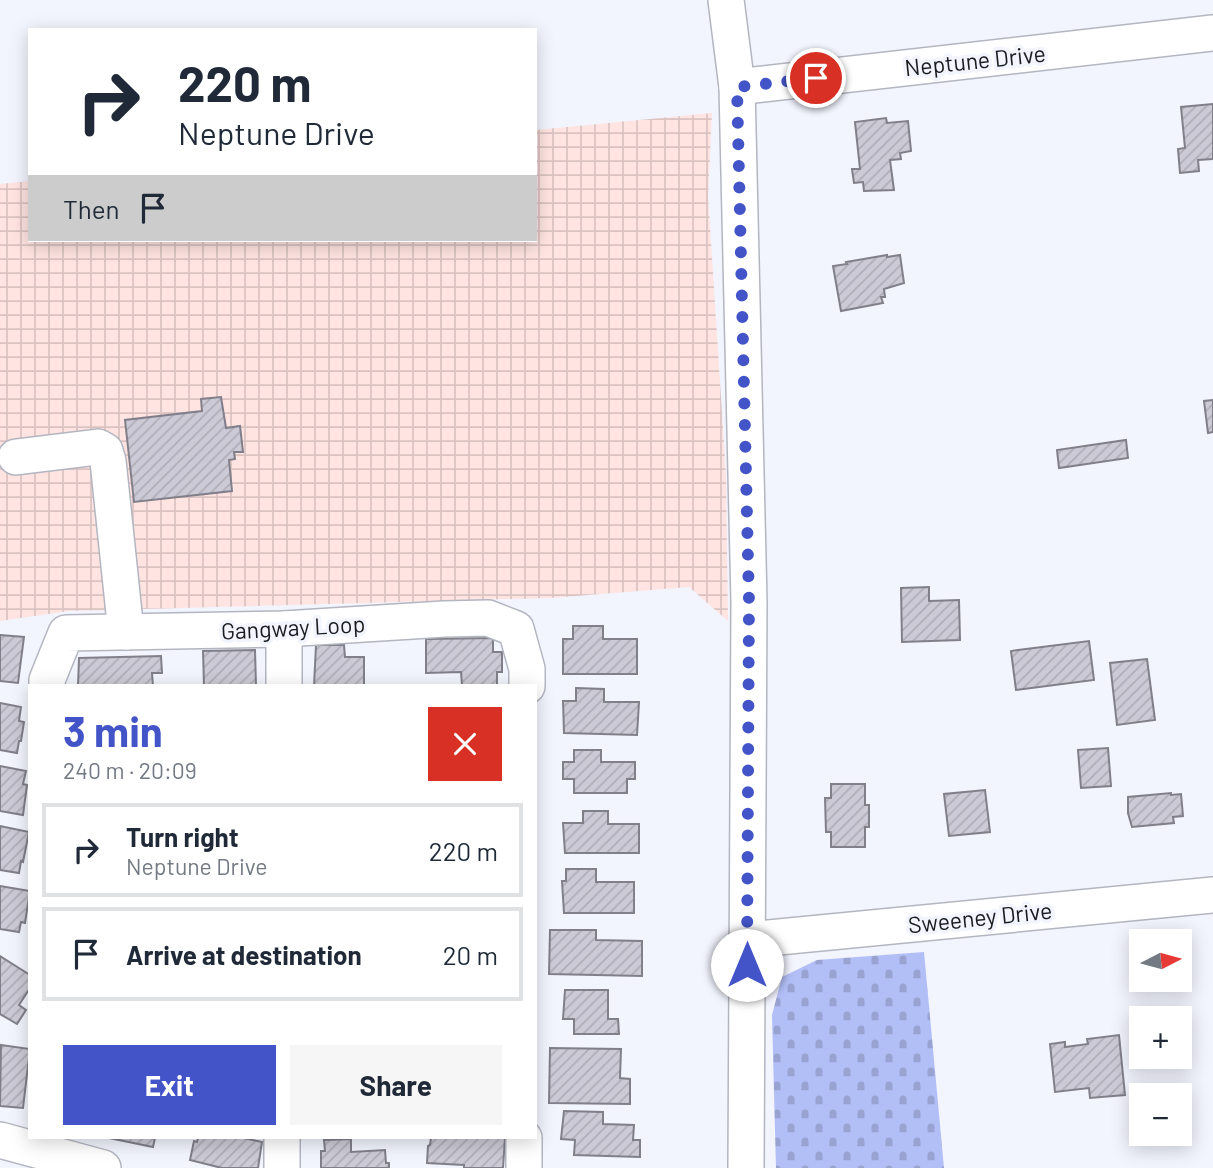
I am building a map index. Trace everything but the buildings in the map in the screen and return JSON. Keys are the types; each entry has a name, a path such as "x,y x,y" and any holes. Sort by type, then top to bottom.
{"street":[{"path":"726,0 737,87 749,602 746,1168"},
{"name":"Neptune Drive","path":"737,87 1213,33"},
{"path":"16,457 98,447 105,451 126,632"},
{"name":"Gangway Loop","path":"47,684 66,633 284,629 444,618 488,618 516,629 527,668 527,684"},
{"path":"284,629 284,684"},
{"name":"Sweeney Drive","path":"747,940 1213,895"},
{"path":"282,1139 282,1168"},
{"path":"524,1139 524,1168"},
{"path":"0,1140 39,1144 103,1168"}],"shaded area":[{"path":"712,113 708,195 726,475 728,621 689,587 551,598 69,611 0,621 0,184 28,181 28,242 537,242 537,130"}],"green space":[{"path":"924,952 944,1168 776,1168 772,1015 782,977 817,960"}],"route":[{"path":"747,965 749,602 737,87 816,78"}]}
